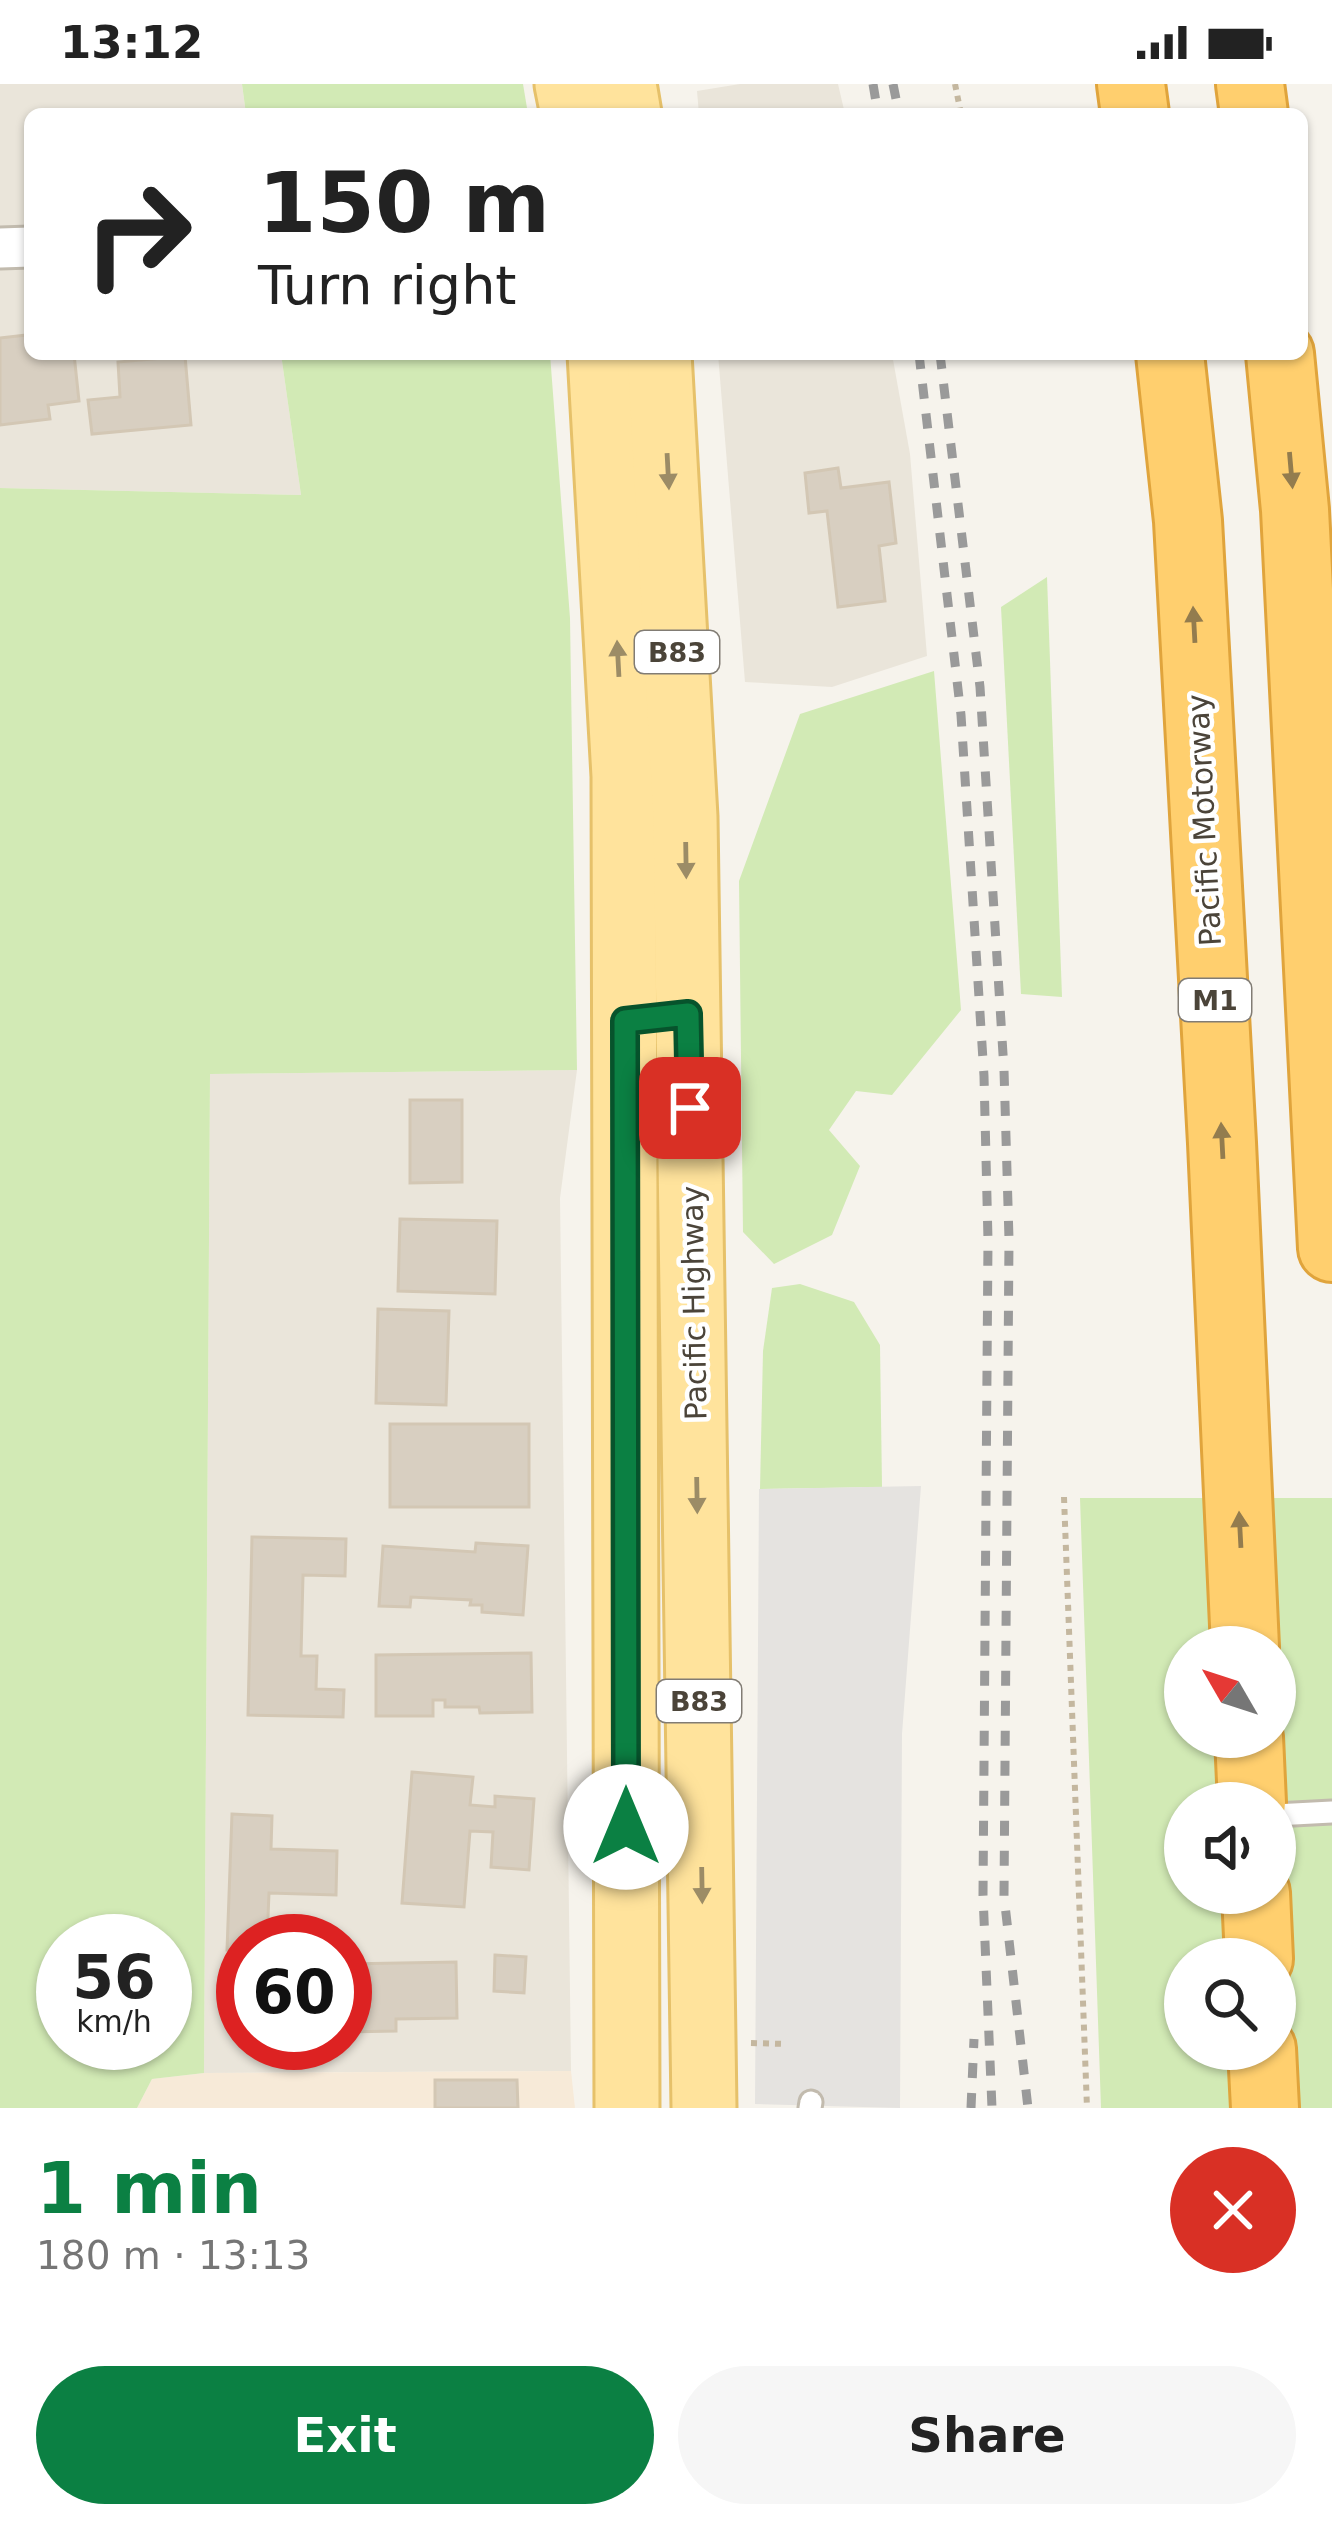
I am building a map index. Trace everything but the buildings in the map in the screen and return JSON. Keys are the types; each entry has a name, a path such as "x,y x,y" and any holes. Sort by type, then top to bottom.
{"highway":[{"name":"Pacific Motorway","path":"1170,360 1189,545 1244,1626"},
{"path":"1281,360 1296,534 1332,1249"},
{"path":"1263,2070 1265,2108"}],"main road":[{"name":"B83","path":"599,360 624,776 627,2108"},
{"name":"Pacific Highway","path":"659,360 685,817 704,2108"},
{"path":"625,1021 688,1014"}],"lane":[{"path":"1296,1814 1332,1812"}],"path":[{"path":"1064,1497 1087,2108"}],"shaded area":[{"path":"0,84 242,84 245,108 24,108 24,360 282,360 301,495 0,488"},
{"path":"740,84 838,84 844,108 698,108 697,91"},
{"path":"718,360 893,360 910,454 927,656 832,687 745,682"},
{"path":"577,1070 560,1198 571,2071 204,2073 210,1074"},
{"path":"921,1486 902,1734 900,2108 755,2104 759,1489"},
{"path":"571,2071 575,2108 137,2108 152,2079 204,2073"}],"green space":[{"path":"242,84 523,84 527,108 245,108"},
{"path":"282,360 550,360 570,618 577,1070 210,1074 204,2073 152,2079 137,2108 0,2108 0,488 301,495"},
{"path":"1047,577 1062,997 1021,994 1001,607"},
{"path":"934,671 961,1010 892,1095 856,1091 829,1130 860,1166 832,1235 774,1264 743,1232 739,881 800,714"},
{"path":"800,1284 854,1302 880,1345 882,1487 760,1489 763,1351 772,1288"},
{"path":"1080,1498 1332,1498 1332,2108 1101,2108"}],"railway":[{"path":"873,84 877,108"},
{"path":"893,84 898,108"},
{"path":"920,360 961,715 984,1076 988,1240 983,1895 992,2108"},
{"path":"941,360 980,687 1004,1070 1009,1239 1004,1896 1028,2108"},
{"path":"971,2108 974,2039"}],"route":[{"path":"626,1827 625,1021 688,1014 690,1108"}]}
